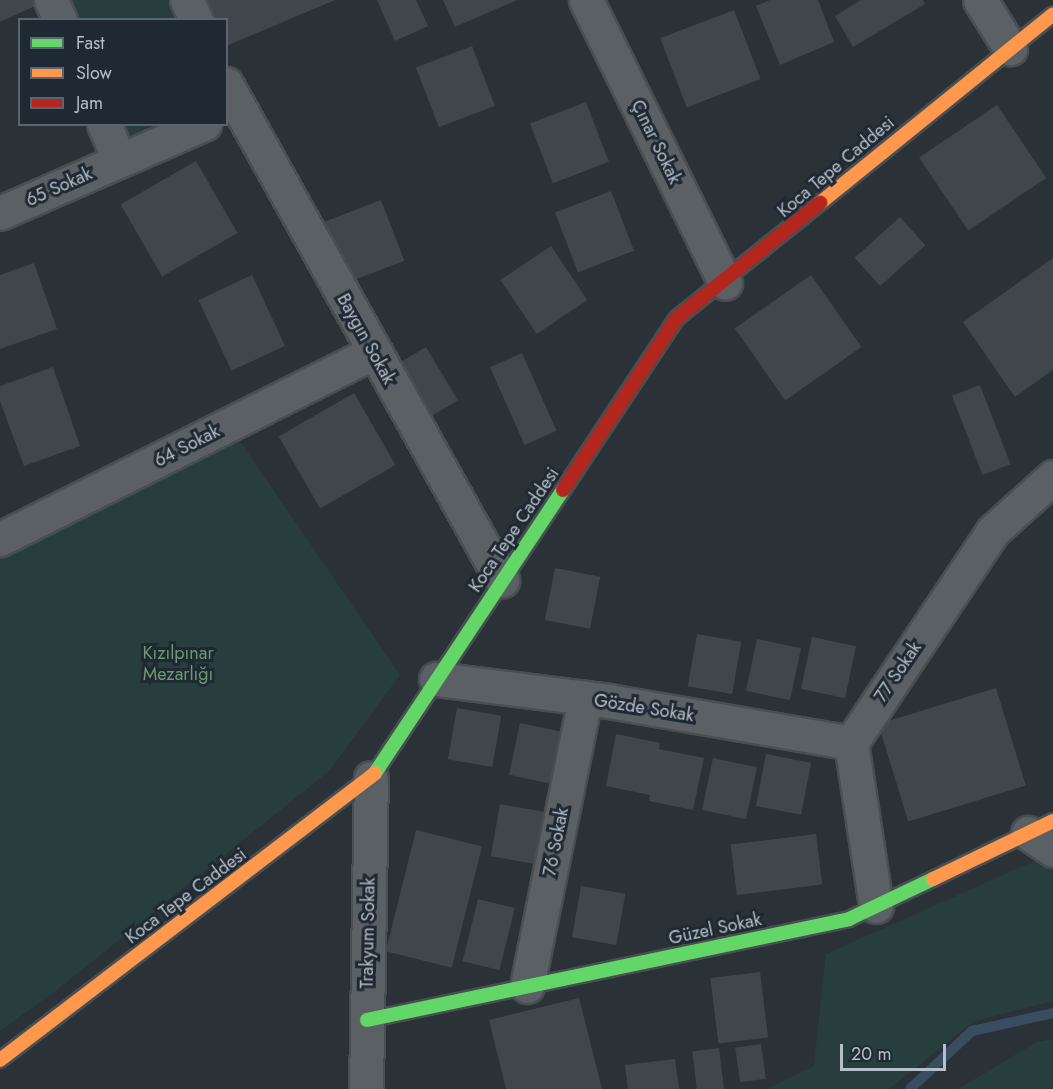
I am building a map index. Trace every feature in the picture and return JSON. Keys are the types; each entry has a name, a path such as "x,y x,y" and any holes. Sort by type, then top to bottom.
{"main road":[{"name":"Koca Tepe Caddesi","path":"0,1060 371,778 677,318 725,283 1053,14"},
{"name":"Güzel Sokak","path":"367,1020 849,919 1045,835"}],"street":[{"path":"51,0 59,18"},
{"path":"187,0 195,18"},
{"name":"Çınar Sokak","path":"586,0 725,283"},
{"path":"980,0 1010,48"},
{"name":"Baygın Sokak","path":"231,103 502,580"},
{"path":"105,126 119,160 199,126"},
{"name":"65 Sokak","path":"0,213 119,160"},
{"name":"64 Sokak","path":"0,539 373,352"},
{"name":"77 Sokak","path":"850,743 993,531 1053,477"},
{"name":"Gözde Sokak","path":"436,679 585,698 850,743"},
{"name":"76 Sokak","path":"527,986 585,698"},
{"path":"850,743 876,906"},
{"name":"Trakyum Sokak","path":"366,1089 371,778"}],"green space":[{"path":"51,0 187,0 187,18 51,18"},
{"path":"104,126 202,126 119,160"},
{"name":"Kızılpınar Mezarlığı","path":"237,437 400,675 329,771 58,989 0,1031 0,547"},
{"path":"1041,858 1053,867 1053,1001 974,1021 889,1089 767,1089 814,1066 826,954"},
{"path":"1053,1039 1053,1089 958,1089 1037,1042"}],"building":[{"path":"0,0 35,0 37,5 0,22"},
{"path":"205,0 335,0 228,45 228,18 212,18"},
{"path":"377,0 416,0 428,26 395,41"},
{"path":"443,0 517,0 455,27"},
{"path":"770,0 818,0 834,42 780,65 756,6"},
{"path":"861,0 923,0 925,4 853,47 835,16"},
{"path":"734,10 761,79 687,107 660,38"},
{"path":"472,46 495,106 439,127 416,68"},
{"path":"586,102 609,162 553,183 530,124"},
{"path":"997,105 1046,178 968,231 919,158"},
{"path":"196,161 238,233 162,276 121,205"},
{"path":"611,191 634,251 578,272 555,213"},
{"path":"381,200 404,261 348,282 325,222"},
{"path":"900,217 925,245 880,286 855,258"},
{"path":"551,246 587,300 537,334 500,280"},
{"path":"1053,258 1053,370 1015,397 963,322"},
{"path":"34,263 57,329 0,349 0,275"},
{"path":"252,275 285,346 231,371 199,300"},
{"path":"811,275 861,347 785,400 735,328"},
{"path":"426,347 458,400 429,418 397,365"},
{"path":"522,353 557,431 525,445 490,367"},
{"path":"53,367 80,446 24,466 0,401 0,386"},
{"path":"980,385 1010,464 982,475 952,396"},
{"path":"354,393 396,465 320,508 279,437"},
{"path":"555,568 600,577 590,629 545,620"},
{"path":"697,634 741,642 732,694 688,686"},
{"path":"812,637 856,646 845,698 801,689"},
{"path":"757,639 801,648 790,700 746,691"},
{"path":"996,688 1026,786 908,822 878,724"},
{"path":"457,708 501,716 492,767 448,759"},
{"path":"520,723 564,732 553,784 509,775"},
{"path":"616,734 660,743 659,749 704,758 693,810 649,801 650,795 606,786"},
{"path":"766,754 811,763 801,815 756,806"},
{"path":"713,758 757,767 746,819 702,810"},
{"path":"500,804 544,812 535,864 491,856"},
{"path":"416,830 482,846 452,968 386,951"},
{"path":"816,834 822,885 737,895 731,844"},
{"path":"581,886 625,894 616,945 572,937"},
{"path":"478,899 515,908 499,970 463,961"},
{"path":"760,972 768,1038 718,1044 710,978"},
{"path":"579,998 602,1089 506,1089 489,1020"},
{"path":"761,1044 766,1079 740,1082 735,1048"},
{"path":"719,1048 724,1089 697,1089 692,1051"},
{"path":"675,1059 679,1089 628,1089 625,1065"}],"waterway":[{"path":"910,1089 972,1031 1053,1013"}],"traffic: fast":[{"path":"375,773 563,490"},
{"path":"367,1020 849,919 933,879"}],"traffic: slow":[{"path":"820,203 1053,14"},
{"path":"0,1060 375,773"},
{"path":"933,879 1053,821"}],"traffic: jam":[{"path":"563,490 677,318 820,203"}]}
